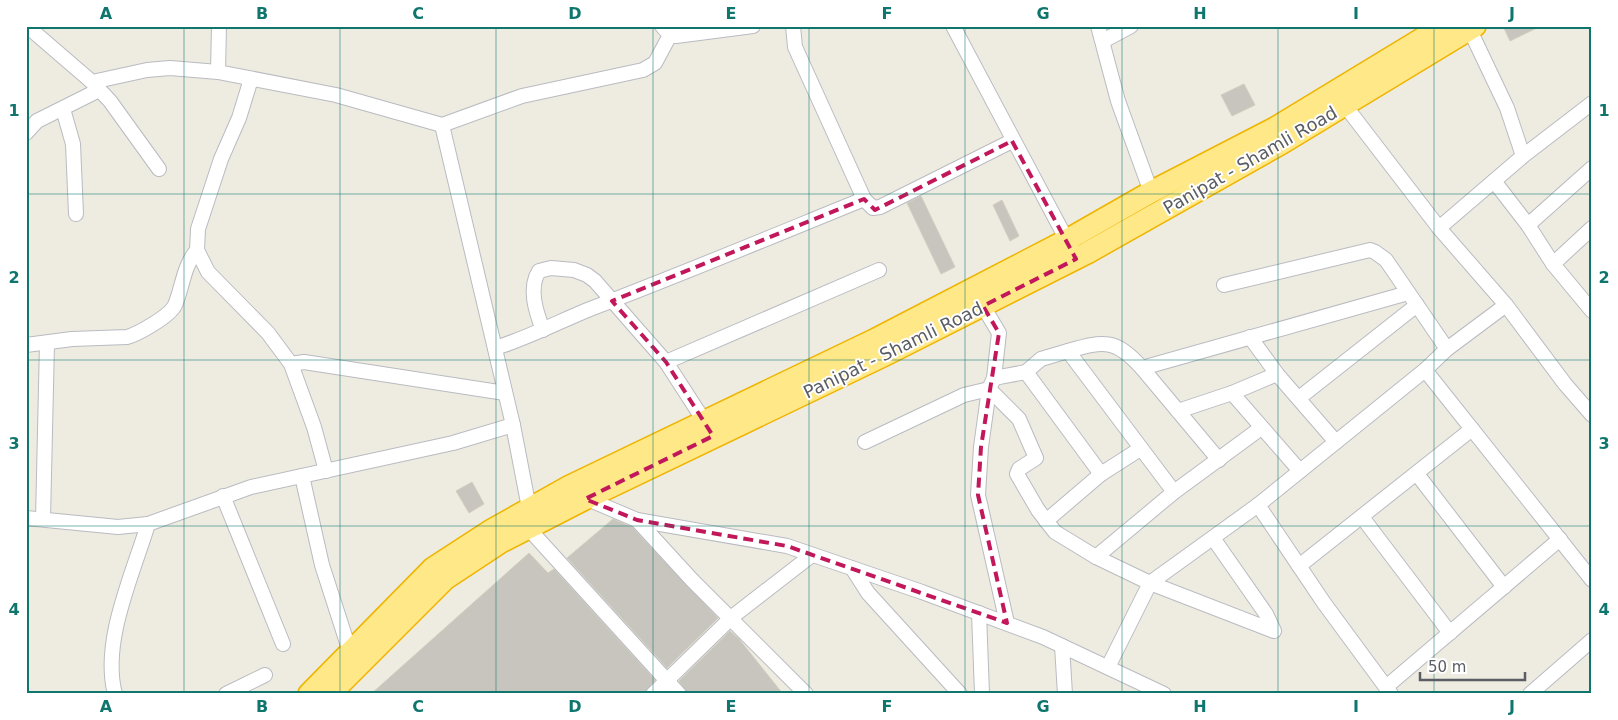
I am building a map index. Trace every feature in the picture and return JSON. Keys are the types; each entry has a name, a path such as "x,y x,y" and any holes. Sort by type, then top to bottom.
{"highway":[{"name":"Panipat - Shamli Road","path":"309,694 333,688 355,657 433,568 577,492 709,428 876,339 1071,249 1282,143 1339,99 1443,26"},
{"name":"Panipat - Shamli Road","path":"709,428 885,355 982,306 1071,249 1151,192 1275,128 1339,99 1471,27"}],"street":[{"path":"28,26 96,86 110,101 159,169"},
{"path":"218,72 219,26"},
{"path":"26,133 32,125 63,109 96,86 163,69 218,72 336,95 442,125 522,96 643,70 655,63 666,30 682,36 753,26"},
{"path":"793,26 795,47 864,199 877,209 1012,141"},
{"path":"952,26 1071,249"},
{"path":"1098,26 1118,101 1151,192"},
{"path":"1103,41 1131,26"},
{"path":"1471,27 1507,108 1523,156"},
{"path":"26,345 134,335 167,314 175,306 185,270 197,250 198,229 221,159 239,118 251,79"},
{"path":"1339,99 1439,228 1506,305 1565,384 1592,415"},
{"path":"1439,228 1523,156 1592,103"},
{"path":"63,109 73,144 76,214"},
{"path":"442,125 513,426 529,518 679,694"},
{"path":"1528,225 1592,168"},
{"path":"1494,181 1528,225 1553,264 1592,311"},
{"path":"495,348 521,340 864,199"},
{"path":"1553,264 1591,230"},
{"path":"197,250 208,272 268,333 291,364 314,427 326,471"},
{"path":"1224,285 1370,250 1386,260 1447,349"},
{"path":"543,330 538,316 533,285 536,274 542,268 574,270 587,274 666,362 709,428"},
{"path":"666,362 879,270"},
{"path":"1142,368 1408,293"},
{"path":"1299,398 1417,305"},
{"path":"1108,668 1150,583 1258,505 1425,370 1447,349 1506,305"},
{"path":"982,306 999,333 980,447 978,495 1006,624"},
{"path":"1250,337 1277,374 1336,442"},
{"path":"44,519 47,343"},
{"path":"865,442 964,395 1026,372 1041,359 1101,343 1127,351 1219,460"},
{"path":"1068,352 1174,492"},
{"path":"291,364 304,362 505,393"},
{"path":"1425,370 1592,580"},
{"path":"1026,372 1101,474"},
{"path":"1178,411 1232,393 1277,374"},
{"path":"992,384 1015,414 1036,456 1035,459 1019,469 1017,474 1055,532 1096,557 1150,583 1274,631 1266,614 1213,538"},
{"path":"1232,393 1300,470"},
{"path":"26,518 118,527 148,524 251,487 453,443 513,426"},
{"path":"1096,557 1174,492 1261,428"},
{"path":"1299,566 1418,474 1472,429"},
{"path":"1046,521 1101,474 1140,449"},
{"path":"1418,474 1504,587"},
{"path":"302,476 322,564 355,657"},
{"path":"577,492 637,520 787,546 852,568 979,613 1062,646 1164,694"},
{"path":"223,496 283,644"},
{"path":"1258,505 1299,566 1388,690 1450,632 1560,539"},
{"path":"1362,517 1450,632"},
{"path":"637,520 692,580 732,617 806,694"},
{"path":"115,694 112,682 113,643 120,608 148,524"},
{"path":"653,694 732,617 812,555"},
{"path":"852,568 868,593 960,694"},
{"path":"979,613 982,694"},
{"path":"1530,694 1592,640"},
{"path":"1062,646 1065,694"},
{"path":"226,694 266,675"}],"highlighted area":[{"path":"1012,141 1076,259 983,306 999,333 981,447 978,495 1007,623 787,546 637,520 585,499 713,436 666,362 612,301 864,199 875,210"}],"building":[{"path":"1503,26 1541,26 1510,41"},
{"path":"1244,84 1255,105 1232,116 1221,95"},
{"path":"921,196 955,267 941,274 907,203"},
{"path":"1002,200 1019,236 1010,241 993,205"},
{"path":"472,482 484,504 469,513 456,491"},
{"path":"613,519 632,527 718,618 667,668 567,558"},
{"path":"529,553 548,573 554,569 655,680 644,694 371,694"},
{"path":"730,631 739,639 783,694 688,694 679,681"}]}
